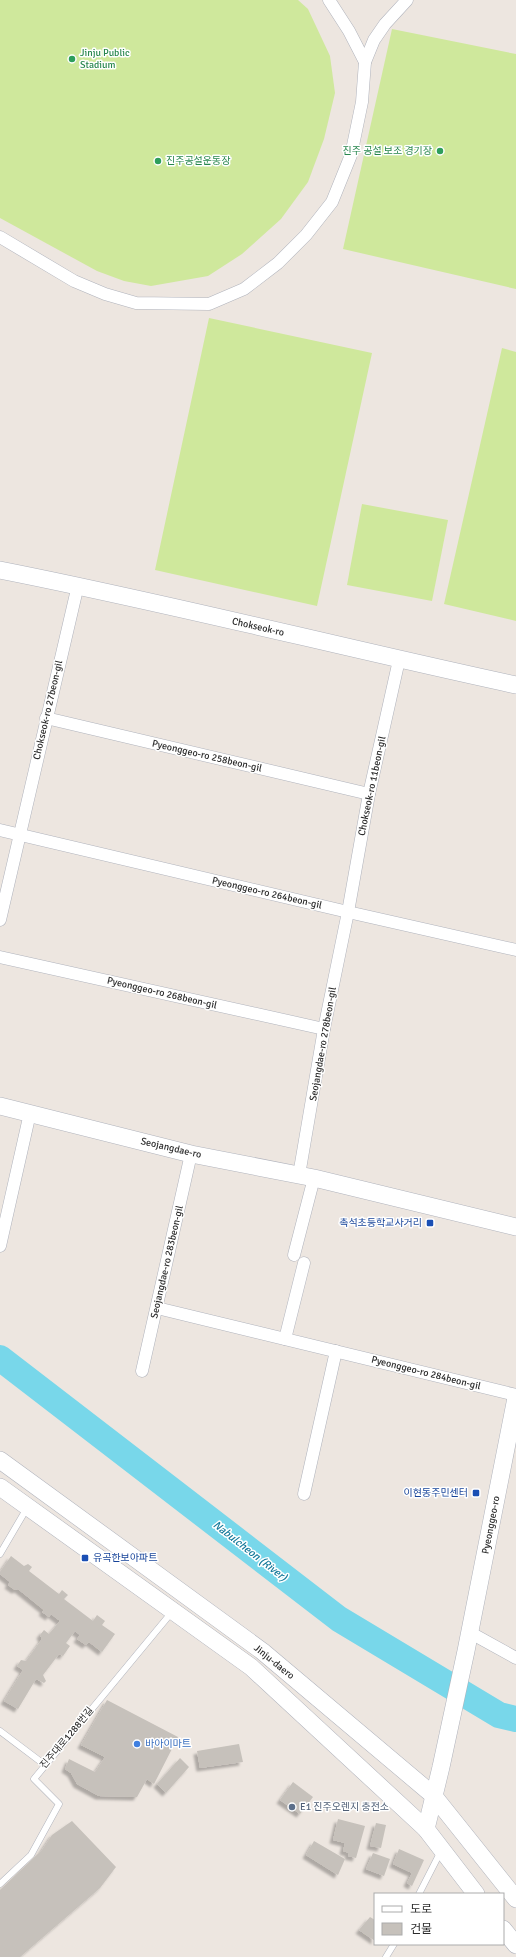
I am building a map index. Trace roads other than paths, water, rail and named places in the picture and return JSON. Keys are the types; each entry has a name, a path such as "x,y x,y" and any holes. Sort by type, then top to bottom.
{"street":[{"path":"329,0 349,31 365,62"},
{"path":"0,237 74,280 105,294 136,303 208,304 244,289 282,258 306,235 332,202 351,155 362,102 365,62 374,40 385,24 407,0"},
{"name":"Chokseok-ro","path":"0,570 78,585 399,660 516,685"},
{"name":"Chokseok-ro 27beon-gil","path":"0,920 78,585"},
{"name":"Chokseok-ro 11beon-gil","path":"348,912 369,794 399,660"},
{"name":"Pyeonggeo-ro 258beon-gil","path":"46,718 369,794"},
{"name":"Pyeonggeo-ro 264beon-gil","path":"0,830 516,950"},
{"name":"Seojangdae-ro 278beon-gil","path":"307,1176 324,1029 348,912"},
{"name":"Pyeonggeo-ro 268beon-gil","path":"0,957 324,1029"},
{"name":"Seojangdae-ro","path":"0,1106 191,1154 307,1176 516,1228"},
{"path":"0,1246 30,1113"},
{"name":"Seojangdae-ro 283beon-gil","path":"142,1371 191,1154"},
{"path":"294,1254 307,1176"},
{"path":"285,1339 304,1263"},
{"name":"Pyeonggeo-ro 284beon-gil","path":"157,1308 336,1351 516,1397"},
{"path":"304,1494 336,1351"},
{"name":"Pyeonggeo-ro","path":"434,1795 470,1632 516,1397"},
{"name":"Jinju-daero","path":"0,1460 262,1651 434,1795 516,1899"},
{"name":"Jinju-daero","path":"0,1487 251,1667 426,1829 475,1893"},
{"path":"470,1632 516,1658"},
{"path":"426,1829 434,1795"},
{"path":"504,1930 516,1945"}],"lane":[{"path":"0,1554 27,1506"},
{"name":"진주대로1288번길","path":"0,1884 31,1855 59,1804 34,1779 173,1611"},
{"path":"0,1732 46,1764"},
{"path":"419,1893 441,1849"},
{"path":"386,1957 393,1945"}],"waterway":[{"name":"Nabulcheon (River)","path":"0,1358 339,1619 499,1715 516,1719"}],"place":[{"name":"Jinju Public Stadium","path":"72,59"},
{"name":"진주 공설 보조 경기장","path":"440,151"},
{"name":"진주공설운동장","path":"158,161"},
{"name":"촉석초등학교사거리","path":"430,1223"},
{"name":"이현동주민센터","path":"476,1493"},
{"name":"유곡한보아파트","path":"85,1558"},
{"name":"바아이마트","path":"137,1744"},
{"name":"E1 진주오렌지 충전소","path":"292,1807"}]}
